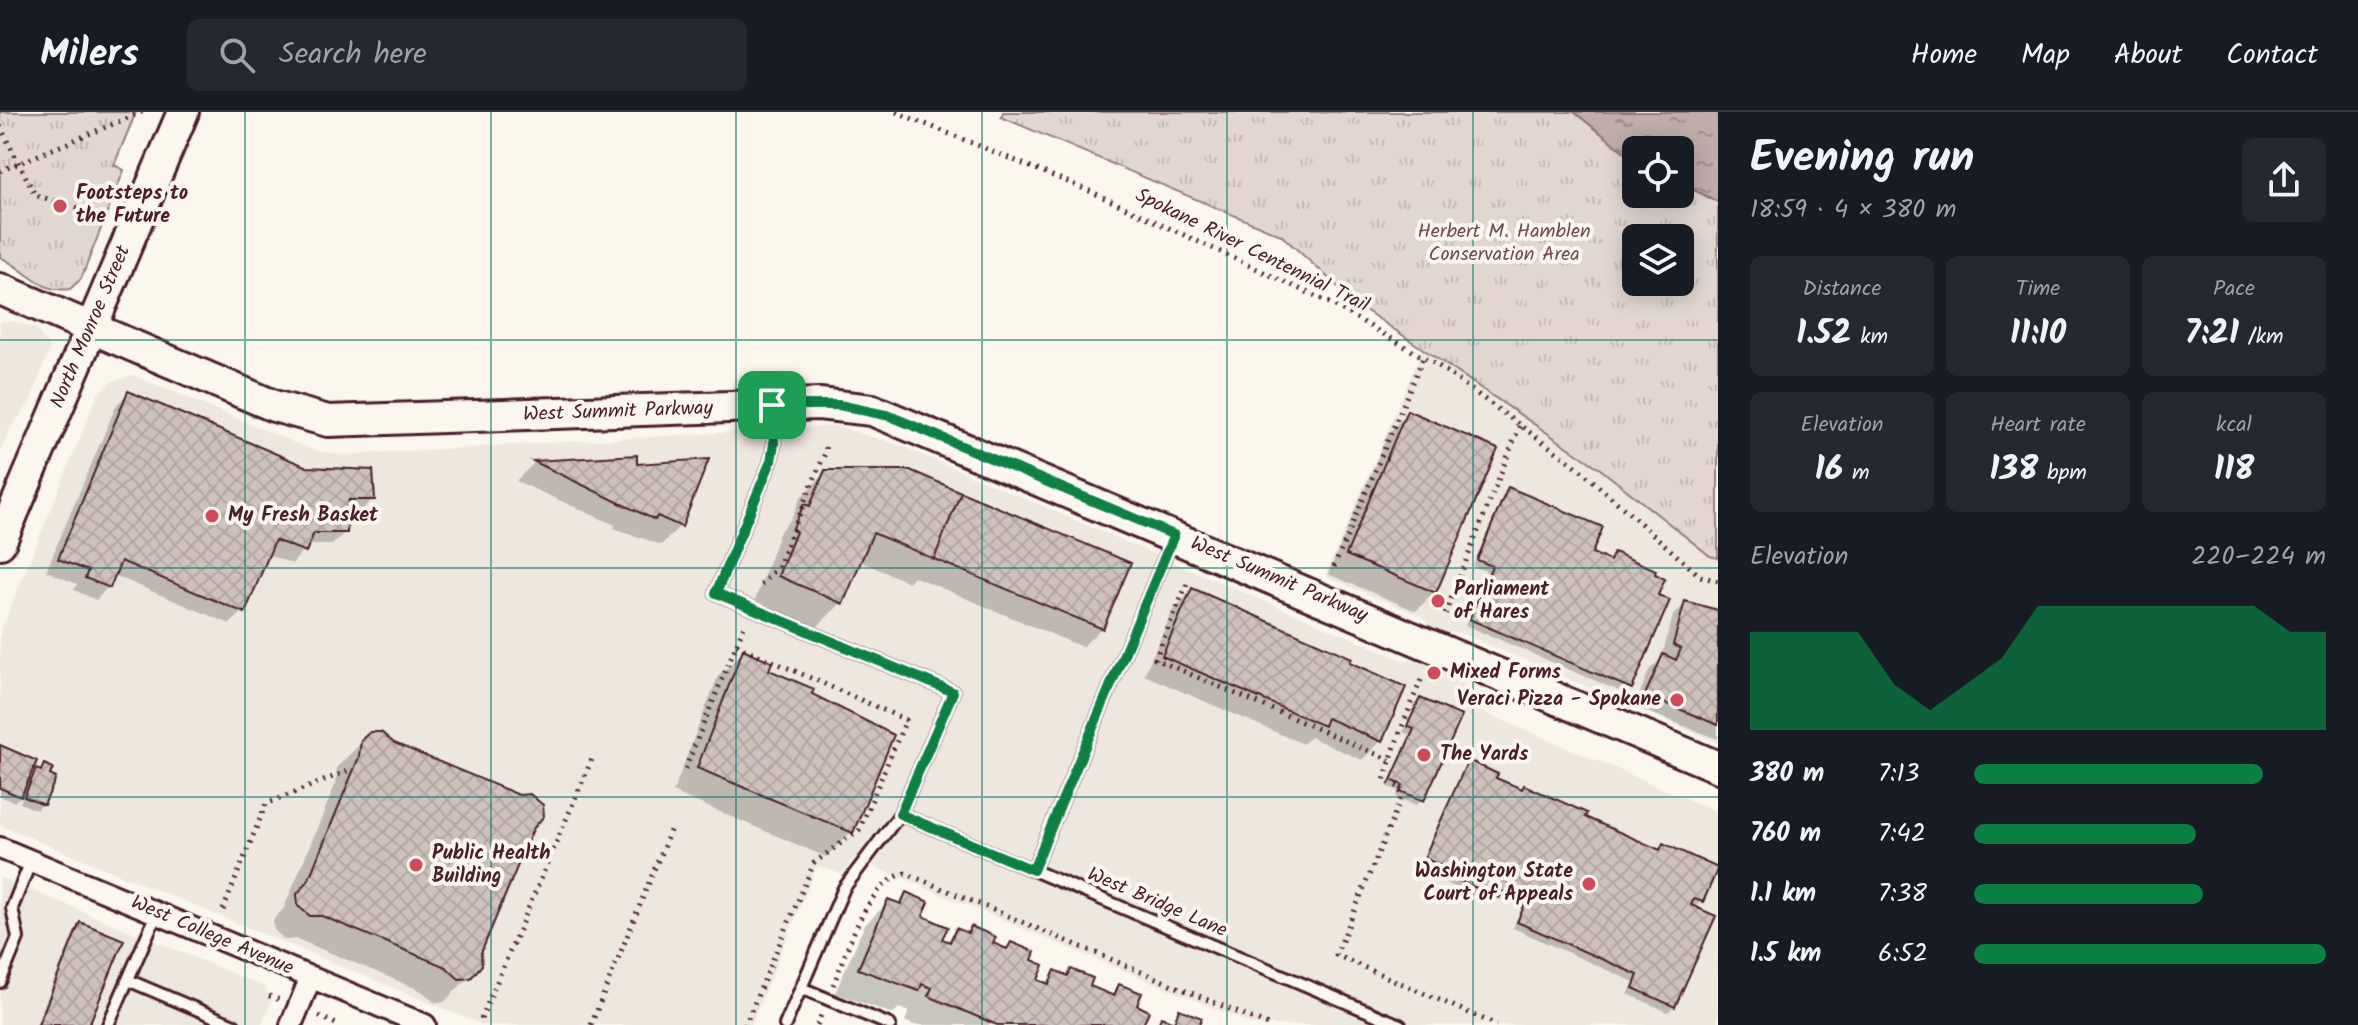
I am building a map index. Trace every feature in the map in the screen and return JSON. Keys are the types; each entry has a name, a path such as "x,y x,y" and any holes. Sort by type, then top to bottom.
{"street":[{"name":"North Monroe Street","path":"0,543 183,112"},
{"name":"West Summit Parkway","path":"0,289 274,406 328,421 772,405 839,405 890,416 1718,767"},
{"name":"West College Avenue","path":"0,848 425,1025"},
{"path":"291,1025 311,977"}],"lane":[{"path":"772,405 774,444 771,461 716,593 953,692 900,814 844,888 785,1025"},
{"path":"1033,870 1174,535"},
{"name":"West Bridge Lane","path":"900,814 1400,1025"},
{"path":"0,982 18,938 12,908 31,861"},
{"path":"108,1025 130,981 157,913"},
{"path":"130,981 234,1025"},
{"path":"801,988 890,1025"}],"path":[{"path":"0,171 142,112"},
{"name":"Spokane River Centennial Trail","path":"896,112 1120,205 1332,304 1423,358 1520,425 1576,466 1700,576 1718,581"},
{"path":"0,126 35,195 102,215"},
{"path":"1334,567 1423,358"},
{"path":"1445,614 1520,425"},
{"path":"761,585 778,566 825,453 826,442"},
{"path":"1187,584 1155,659 1390,760"},
{"path":"685,769 744,626"},
{"path":"736,645 906,720 859,830 814,863 745,1025"},
{"path":"1421,680 1384,780 1399,787 1402,796 1336,955 1497,1025"},
{"path":"481,1019 592,759"},
{"path":"223,910 266,804 348,771"},
{"path":"591,1025 672,826"},
{"path":"817,1025 867,906 891,880 905,873 1268,1025"}],"shaded area":[{"path":"13,321 35,328 50,348 30,403 12,426 0,452 0,322"},
{"path":"1423,348 1599,468 1710,556 1718,558 1718,743 1459,632 1445,633 1430,626 1422,617 1325,576"},
{"path":"133,375 312,450 342,455 836,426 902,446 1403,660 1422,660 1462,678 1476,709 1718,812 1716,1025 1254,1025 854,858 842,874 817,866 751,1025 483,1025 0,825 0,633 98,394 111,382"},
{"path":"0,877 265,987 272,1000 261,1025 0,1025"}],"green space":[{"path":"0,112 136,112 114,165 124,170 81,279 70,289 59,290 41,284 0,257"},
{"name":"Herbert M. Hamblen Conservation Area","path":"1003,112 1574,112 1622,150 1622,208 1694,208 1694,190 1718,202 1718,558 1710,556 1599,468 1358,305 1281,235 1001,117"}],"water":[{"path":"1574,112 1718,112 1718,202 1694,190 1694,136 1622,136 1622,150"}],"building":[{"name":"My Fresh Basket","path":"128,391 307,467 373,470 375,500 349,500 347,533 314,533 306,552 275,540 245,613 121,561 110,588 85,578 88,571 58,559"},
{"path":"1407,410 1498,449 1436,593 1346,555"},
{"path":"637,455 637,464 709,459 682,527 657,516 655,520 533,461"},
{"path":"825,470 910,470 961,492 934,559 873,533 843,604 778,576 796,532 792,530 804,504 810,506"},
{"path":"1508,487 1603,527 1592,553 1610,561 1614,552 1656,570 1655,574 1665,579 1658,595 1670,600 1632,689 1469,619 1492,566 1477,560"},
{"path":"961,492 1131,563 1103,629 934,559"},
{"path":"1192,588 1352,658 1350,662 1406,687 1382,742 1327,718 1324,726 1162,656"},
{"path":"1685,601 1718,610 1718,725 1645,695 1663,654 1676,660 1681,649 1673,645"},
{"path":"743,649 772,662 769,670 814,689 812,694 894,735 853,833 697,768"},
{"name":"The Yards","path":"1420,698 1462,716 1424,801 1400,791 1403,785 1391,780 1414,729 1407,726"},
{"name":"Public Health Building","path":"370,732 381,732 394,743 519,795 530,794 543,805 544,816 533,829 481,953 482,965 471,978 459,979 446,967 322,916 310,916 298,906 297,894 308,881 359,757 361,740"},
{"path":"0,745 37,761 21,797 0,788"},
{"name":"Washington State Court of Appeals","path":"1468,760 1498,774 1496,778 1522,789 1524,785 1587,813 1585,817 1660,850 1663,843 1718,868 1703,902 1694,899 1691,905 1716,916 1675,1007 1633,988 1638,975 1517,922 1526,902 1502,891 1499,898 1451,877 1453,871 1424,858"},
{"path":"44,764 53,768 50,775 56,778 44,805 24,797 36,769 41,771"},
{"path":"906,892 929,902 923,916 948,927 942,939 950,942 956,928 968,933 971,926 996,937 993,943 1007,949 1011,942 1035,952 1032,960 1044,965 1038,980 1049,984 1055,970 1068,976 1071,969 1093,978 1090,986 1114,996 1119,984 1142,993 1137,1005 1149,1011 1143,1025 997,1025 928,996 932,988 922,984 919,991 858,969 888,899 901,904"},
{"path":"80,922 124,940 89,1025 38,1025"},
{"path":"1179,1009 1202,1018 1199,1025 1158,1025 1161,1017 1174,1022"}],"place":[{"name":"Footsteps to the Future","path":"60,206"},
{"name":"My Fresh Basket","path":"212,516"},
{"name":"Parliament of Hares","path":"1438,601"},
{"name":"Mixed Forms","path":"1434,673"},
{"name":"Veraci Pizza - Spokane","path":"1677,700"},
{"name":"The Yards","path":"1424,755"},
{"name":"Public Health Building","path":"416,865"},
{"name":"Washington State Court of Appeals","path":"1589,884"}],"route":[{"path":"819,404 872,410 1174,535 1033,870 900,814 953,692 716,593 771,461 774,444 772,405 819,404"}]}
